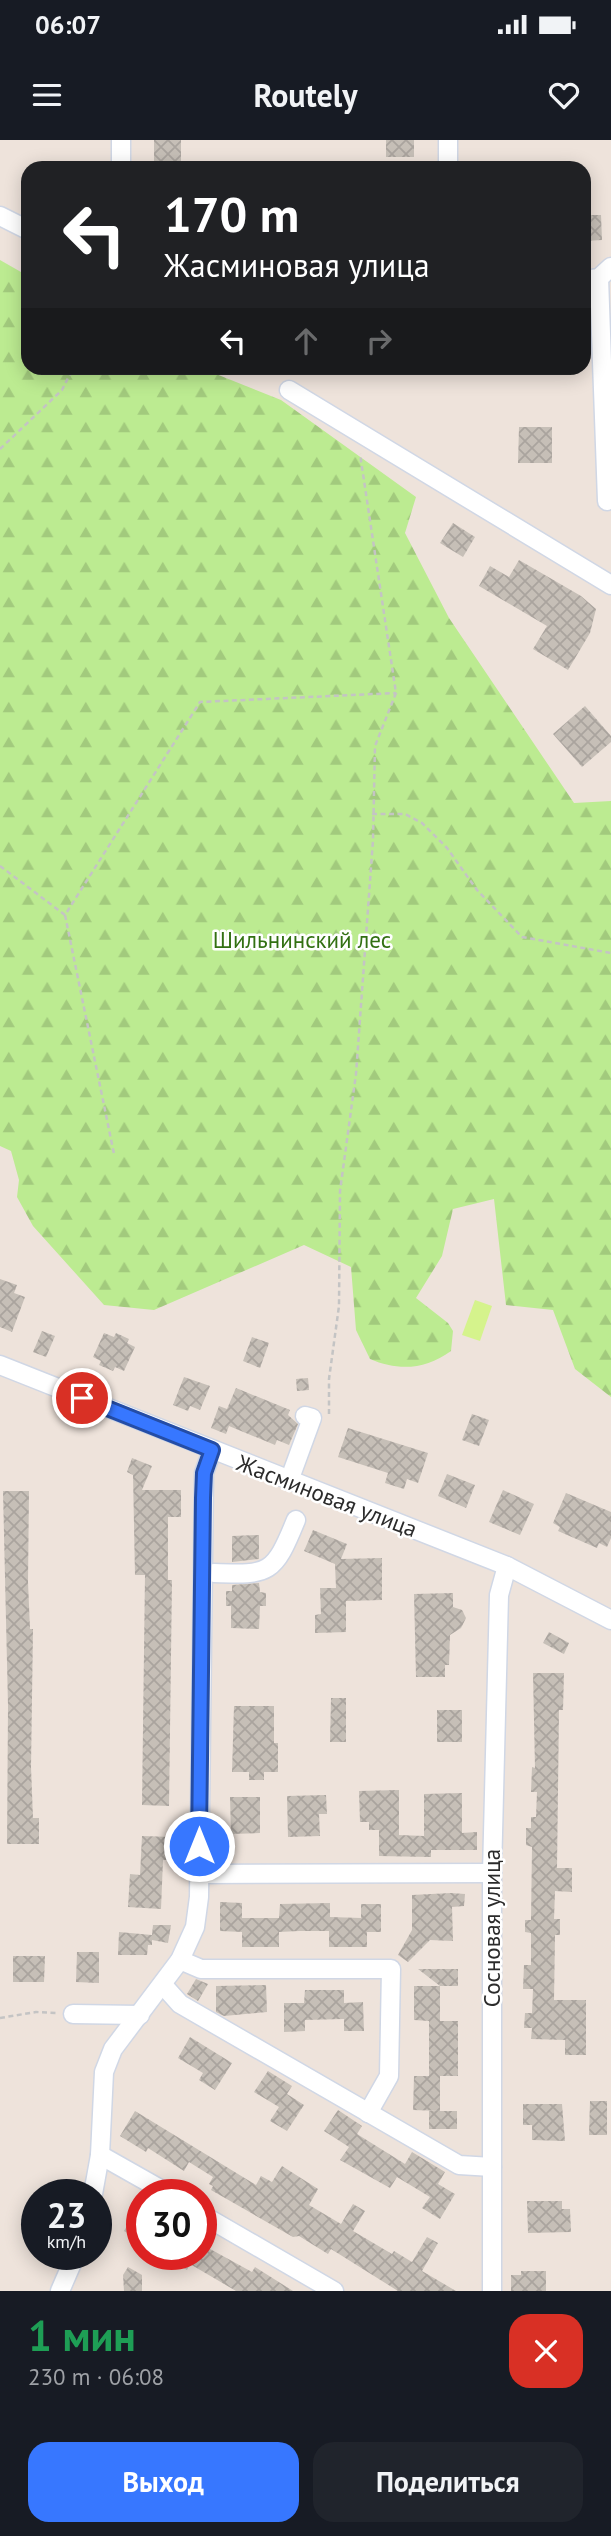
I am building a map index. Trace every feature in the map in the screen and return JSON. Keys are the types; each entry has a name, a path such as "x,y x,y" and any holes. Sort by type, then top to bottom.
{"street":[{"path":"121,140 121,161"},
{"path":"448,140 448,161"},
{"path":"0,216 21,226"},
{"path":"598,275 607,501"},
{"path":"289,390 611,585"},
{"name":"Жасминовая улица","path":"0,1365 507,1566 611,1620"},
{"path":"289,1481 312,1418 305,1416"},
{"path":"96,2179 100,2155 104,2072 113,2049 163,1985 180,1959 195,1927 199,1874 204,1485 212,1450"},
{"path":"214,1573 257,1574 266,1571 285,1547 296,1520"},
{"name":"Сосновая улица","path":"492,2291 492,1873 499,1595 507,1566"},
{"path":"199,1874 492,1873"},
{"path":"180,1959 201,1969 391,1969 389,2076 368,2113"},
{"path":"163,1985 180,2004 459,2165 492,2167"},
{"path":"73,2014 140,2015"},
{"path":"100,2155 142,2179"},
{"path":"217,2223 334,2291"},
{"path":"60,2291 69,2270"}],"path":[{"path":"0,449 62,390 70,375"},
{"path":"327,1423 329,1379 339,1306 340,1191 356,1074 375,746 396,693 356,429"},
{"path":"65,915 200,702 396,693"},
{"path":"372,814 405,814 422,823 447,848 477,890 522,937 611,953"},
{"path":"0,866 65,915 114,1154"},
{"path":"0,2018 36,2012 73,2014"}],"green space":[{"name":"Шильнинский лес","path":"0,260 21,272 21,375 218,375 281,400 416,497 405,533 449,618 574,803 611,801 611,1397 575,1369 553,1310 506,1305 494,1199 453,1209 442,1256 416,1298 448,1323 453,1331 451,1351 431,1362 401,1367 370,1359 356,1330 351,1267 304,1245 154,1310 104,1305 33,1226 17,1197 19,1180 11,1151 0,1146"},
{"path":"475,1300 492,1306 480,1341 462,1335"}],"building":[{"path":"154,140 181,140 181,161 154,161"},
{"path":"386,140 414,140 414,157 386,157"},
{"path":"591,215 601,215 602,240 591,241"},
{"path":"519,427 552,427 552,463 518,463"},
{"path":"453,523 475,537 463,557 440,543"},
{"path":"519,560 581,596 596,609 590,633 568,670 533,649 547,626 479,586 490,566 509,577"},
{"path":"585,706 611,736 611,742 582,767 553,734"},
{"path":"0,1279 17,1285 14,1293 25,1297 12,1332 0,1327"},
{"path":"42,1331 55,1336 46,1357 33,1352"},
{"path":"104,1333 114,1337 116,1333 129,1339 127,1343 135,1347 124,1371 115,1367 113,1371 99,1365 101,1361 93,1357"},
{"path":"252,1337 269,1343 260,1368 243,1361"},
{"path":"184,1377 210,1386 200,1410 190,1406 188,1411 173,1405"},
{"path":"308,1378 309,1390 297,1391 296,1379"},
{"path":"236,1388 290,1410 288,1415 298,1424 289,1445 277,1440 275,1445 229,1426 226,1434 211,1428 219,1406 227,1409"},
{"path":"472,1414 489,1420 479,1446 462,1440"},
{"path":"348,1428 428,1453 418,1483 407,1479 404,1489 385,1483 388,1473 338,1457"},
{"path":"132,1458 152,1466 142,1490 181,1490 181,1517 168,1517 168,1580 172,1580 169,1806 142,1805 145,1575 135,1575 133,1475 127,1472"},
{"path":"447,1474 475,1485 466,1508 438,1496"},
{"path":"503,1490 534,1504 520,1535 489,1522"},
{"path":"3,1491 29,1491 28,1582 30,1629 33,1629 31,1767 33,1818 39,1818 39,1844 7,1844 8,1706"},
{"path":"566,1493 611,1512 611,1538 607,1547 599,1543 597,1548 558,1531 560,1527 553,1523"},
{"path":"313,1530 347,1544 341,1559 382,1558 382,1600 346,1601 346,1632 315,1633 315,1615 321,1614 320,1588 336,1588 335,1564 304,1551"},
{"path":"259,1535 259,1559 232,1562 232,1536"},
{"path":"259,1583 260,1592 266,1593 266,1606 260,1606 259,1629 231,1628 231,1606 226,1606 226,1591 232,1591 232,1585"},
{"path":"453,1593 453,1607 462,1610 466,1618 461,1628 450,1635 449,1665 445,1665 445,1677 416,1677 414,1594"},
{"path":"549,1632 569,1643 564,1654 543,1643"},
{"path":"533,1673 564,1673 563,1710 559,1710 557,1868 572,1868 572,1892 555,1891 554,1919 560,1919 560,1935 555,1935 554,2000 586,2000 586,2055 565,2055 565,2040 531,2039 532,2028 524,2028 525,2013 532,2013 533,1989 523,1989 524,1965 531,1965 531,1933 525,1932 525,1920 531,1920 532,1847 526,1845 526,1828 531,1828 531,1817 536,1817 537,1792 531,1792 532,1767 535,1768"},
{"path":"331,1698 346,1698 346,1742 330,1742"},
{"path":"234,1706 274,1706 274,1743 278,1743 278,1772 264,1772 264,1780 249,1780 249,1772 232,1772"},
{"path":"437,1710 462,1710 462,1742 437,1742"},
{"path":"399,1790 399,1835 424,1836 424,1794 462,1793 462,1833 477,1832 477,1850 431,1850 431,1857 379,1856 379,1830 369,1830 369,1822 360,1822 359,1791"},
{"path":"326,1795 327,1814 319,1814 320,1836 288,1837 287,1796"},
{"path":"230,1797 260,1797 260,1833 231,1834"},
{"path":"142,1836 173,1837 172,1860 163,1860 161,1909 128,1907 130,1874 140,1875"},
{"path":"465,1894 464,1906 452,1907 453,1941 430,1940 408,1962 398,1955 412,1930 412,1895"},
{"path":"220,1902 242,1903 242,1918 279,1918 280,1904 330,1903 330,1917 361,1918 361,1904 381,1904 381,1932 367,1932 367,1947 329,1947 329,1931 299,1931 279,1932 279,1947 242,1947 242,1932 220,1931"},
{"path":"153,1925 171,1925 168,1943 152,1940 152,1945 148,1945 147,1955 118,1955 119,1932 152,1935"},
{"path":"77,1952 99,1952 99,1983 76,1982"},
{"path":"13,1956 45,1956 44,1982 13,1982"},
{"path":"418,1969 458,1969 458,1986 440,1986"},
{"path":"196,1979 208,1984 198,2001 187,1994"},
{"path":"266,1985 267,2012 224,2016 216,2012 216,1986"},
{"path":"414,1986 440,1986 440,2021 458,2021 458,2076 440,2076 440,2111 413,2110 414,2076 429,2076 429,2021 414,2020"},
{"path":"305,1990 344,1990 344,2003 363,2002 364,2031 344,2031 344,2019 305,2020 305,2031 284,2032 284,2003 304,2003"},
{"path":"190,2037 232,2063 215,2090 199,2080 203,2073 178,2058"},
{"path":"268,2071 292,2086 287,2094 304,2105 287,2131 270,2121 279,2107 254,2092"},
{"path":"590,2101 607,2101 607,2135 589,2135"},
{"path":"523,2104 562,2104 565,2141 532,2140 532,2125 523,2125"},
{"path":"338,2110 362,2126 357,2134 405,2164 412,2152 445,2172 438,2184 455,2194 440,2219 422,2208 430,2197 397,2177 390,2188 340,2160 349,2147 324,2131"},
{"path":"135,2111 256,2185 261,2176 272,2182 282,2166 318,2189 309,2205 341,2224 353,2204 365,2211 353,2231 392,2254 394,2251 412,2262 427,2237 438,2243 422,2271 456,2291 398,2291 331,2249 328,2254 299,2236 293,2237 217,2193 217,2179 212,2179 213,2177 189,2162 184,2171 148,2148 146,2152 120,2136"},
{"path":"429,2111 457,2111 457,2129 429,2129"},
{"path":"527,2201 562,2201 562,2209 570,2209 571,2232 528,2233"},
{"path":"217,2253 252,2272 255,2267 293,2291 236,2291 200,2270 217,2270"},
{"path":"126,2270 133,2270 142,2275 142,2291 124,2291 123,2275"},
{"path":"521,2271 546,2271 546,2291 511,2291 511,2275 521,2275"}],"route":[{"path":"82,1398 212,1450 204,1473 203,1498 199,1846"}]}
